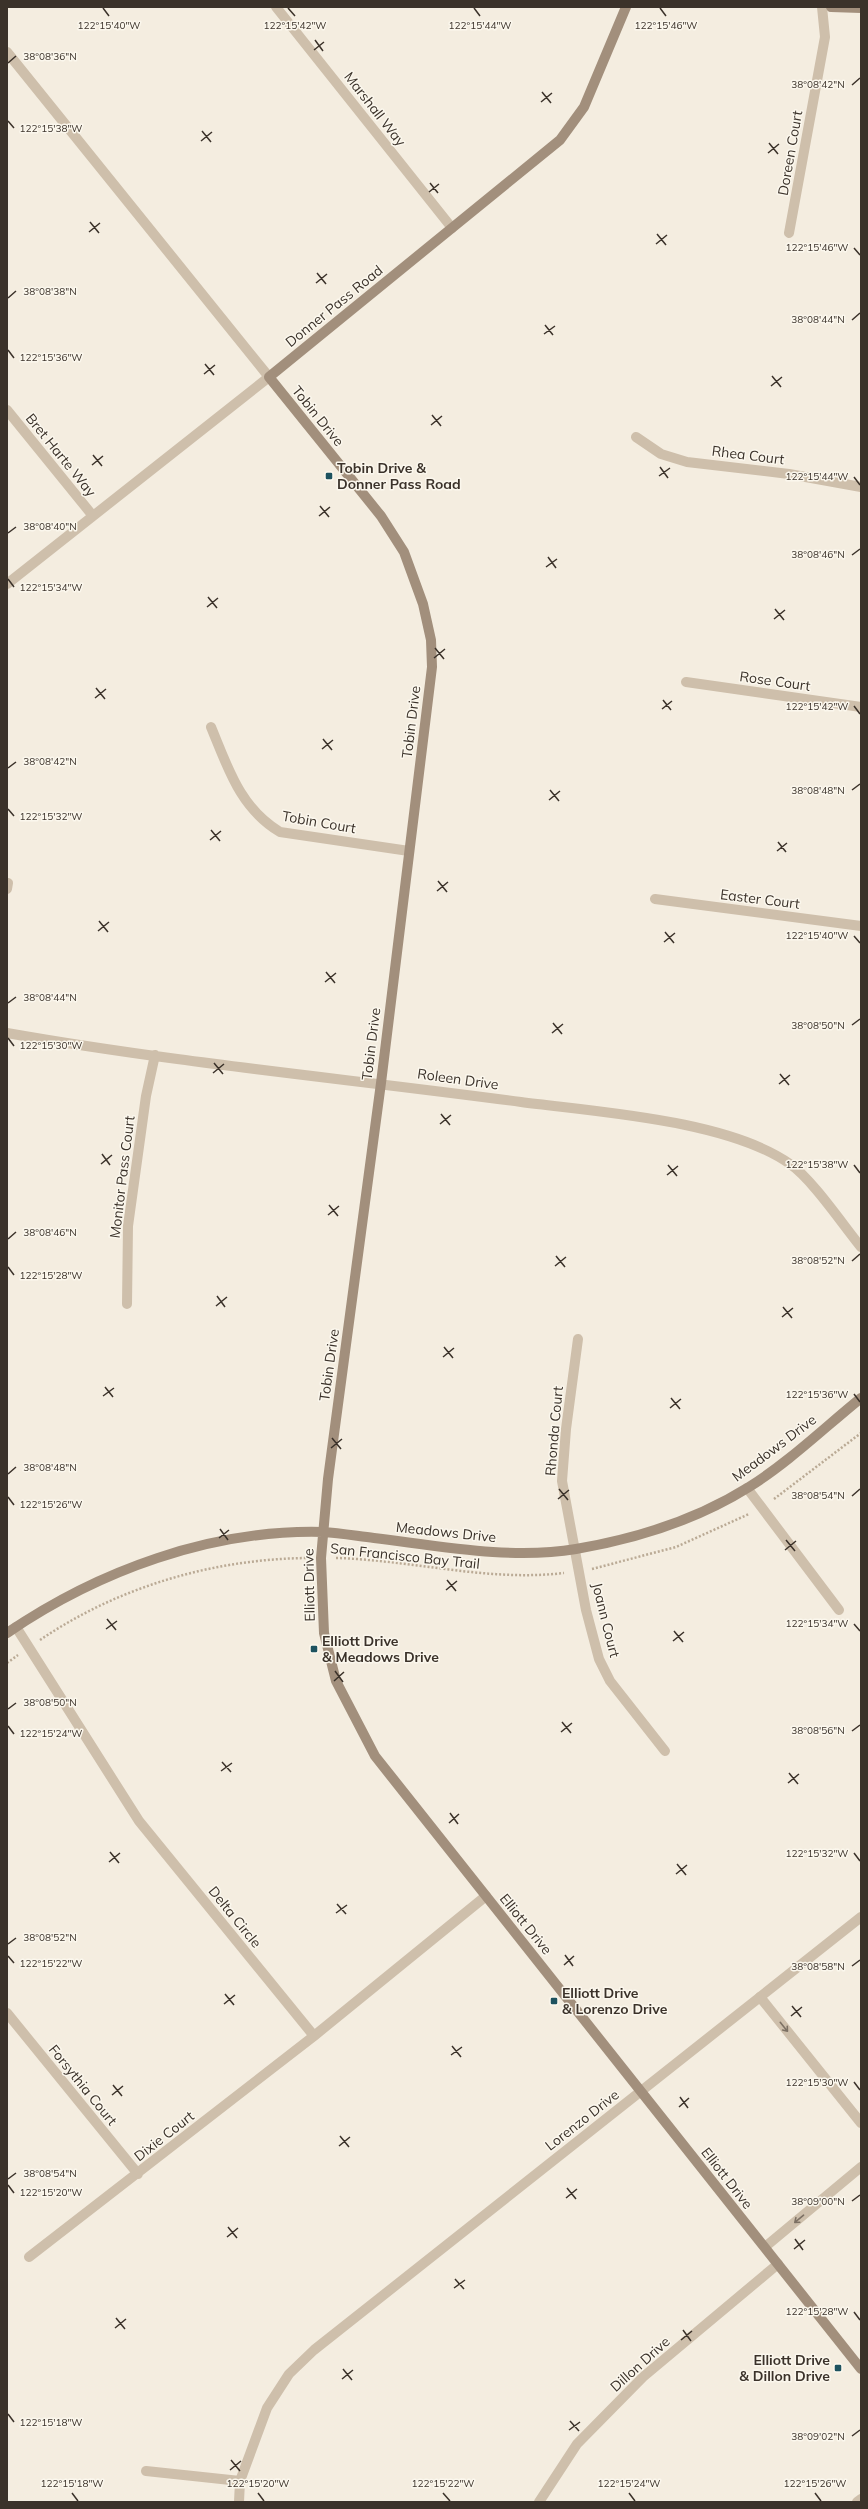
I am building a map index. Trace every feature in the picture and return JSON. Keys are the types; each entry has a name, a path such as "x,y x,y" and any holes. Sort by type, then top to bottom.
{"street":[{"name":"Marshall Way","path":"276,7 452,228"},
{"name":"Donner Pass Road","path":"7,584 269,377 560,140 584,107 626,7"},
{"name":"Doreen Court","path":"789,233 825,37 822,7"},
{"path":"831,7 861,8"},
{"name":"Tobin Drive","path":"7,52 381,516 404,552 423,604 431,640 432,667 380,1083 329,1471 324,1532"},
{"name":"Bret Harte Way","path":"7,410 93,516"},
{"name":"Rhea Court","path":"636,437 661,454 687,462 789,474 861,487"},
{"name":"Rose Court","path":"686,682 861,707"},
{"name":"Tobin Court","path":"211,727 238,791 264,823 280,832 409,851"},
{"name":"Easter Court","path":"655,899 861,926"},
{"name":"Roleen Drive","path":"7,1033 86,1047 380,1083 626,1116 696,1128 745,1141 791,1164 861,1247"},
{"name":"Monitor Pass Court","path":"126,1304 128,1226 146,1096 156,1055"},
{"name":"Rhonda Court","path":"575,1549 562,1481 566,1428 578,1339"},
{"name":"Meadows Drive","path":"7,1633 88,1584 153,1560 198,1547 243,1538 324,1532 476,1551 575,1549 649,1532 703,1511 747,1488 861,1398"},
{"path":"747,1488 840,1610"},
{"name":"Elliott Drive","path":"324,1532 321,1558 324,1633 336,1681 357,1724 375,1756 861,2369"},
{"name":"Joann Court","path":"575,1549 586,1610 599,1659 610,1681 665,1751"},
{"name":"Delta Circle","path":"16,1627 138,1821 314,2036"},
{"path":"314,2036 486,1896"},
{"name":"Lorenzo Drive","path":"239,2502 240,2481 268,2408 289,2374 320,2345 861,1917"},
{"path":"760,1997 861,2124"},
{"name":"Forsythia Court","path":"7,2013 138,2174"},
{"name":"Dixie Court","path":"30,2257 314,2036"},
{"path":"765,2247 861,2168"},
{"name":"Dillon Drive","path":"540,2502 577,2444 643,2377 778,2264"},
{"path":"146,2471 240,2481"},
{"path":"856,2502 861,2499"}],"path":[{"name":"San Francisco Bay Trail","path":"7,1662 71,1621 132,1592 167,1579 207,1568 246,1562 321,1558 357,1559 484,1574 554,1574 607,1566"}],"place":[{"name":"Tobin Drive & Donner Pass Road","path":"329,476"},
{"name":"Elliott Drive & Meadows Drive","path":"314,1649"},
{"name":"Elliott Drive & Lorenzo Drive","path":"554,2001"},
{"name":"Elliott Drive & Dillon Drive","path":"838,2368"}]}
